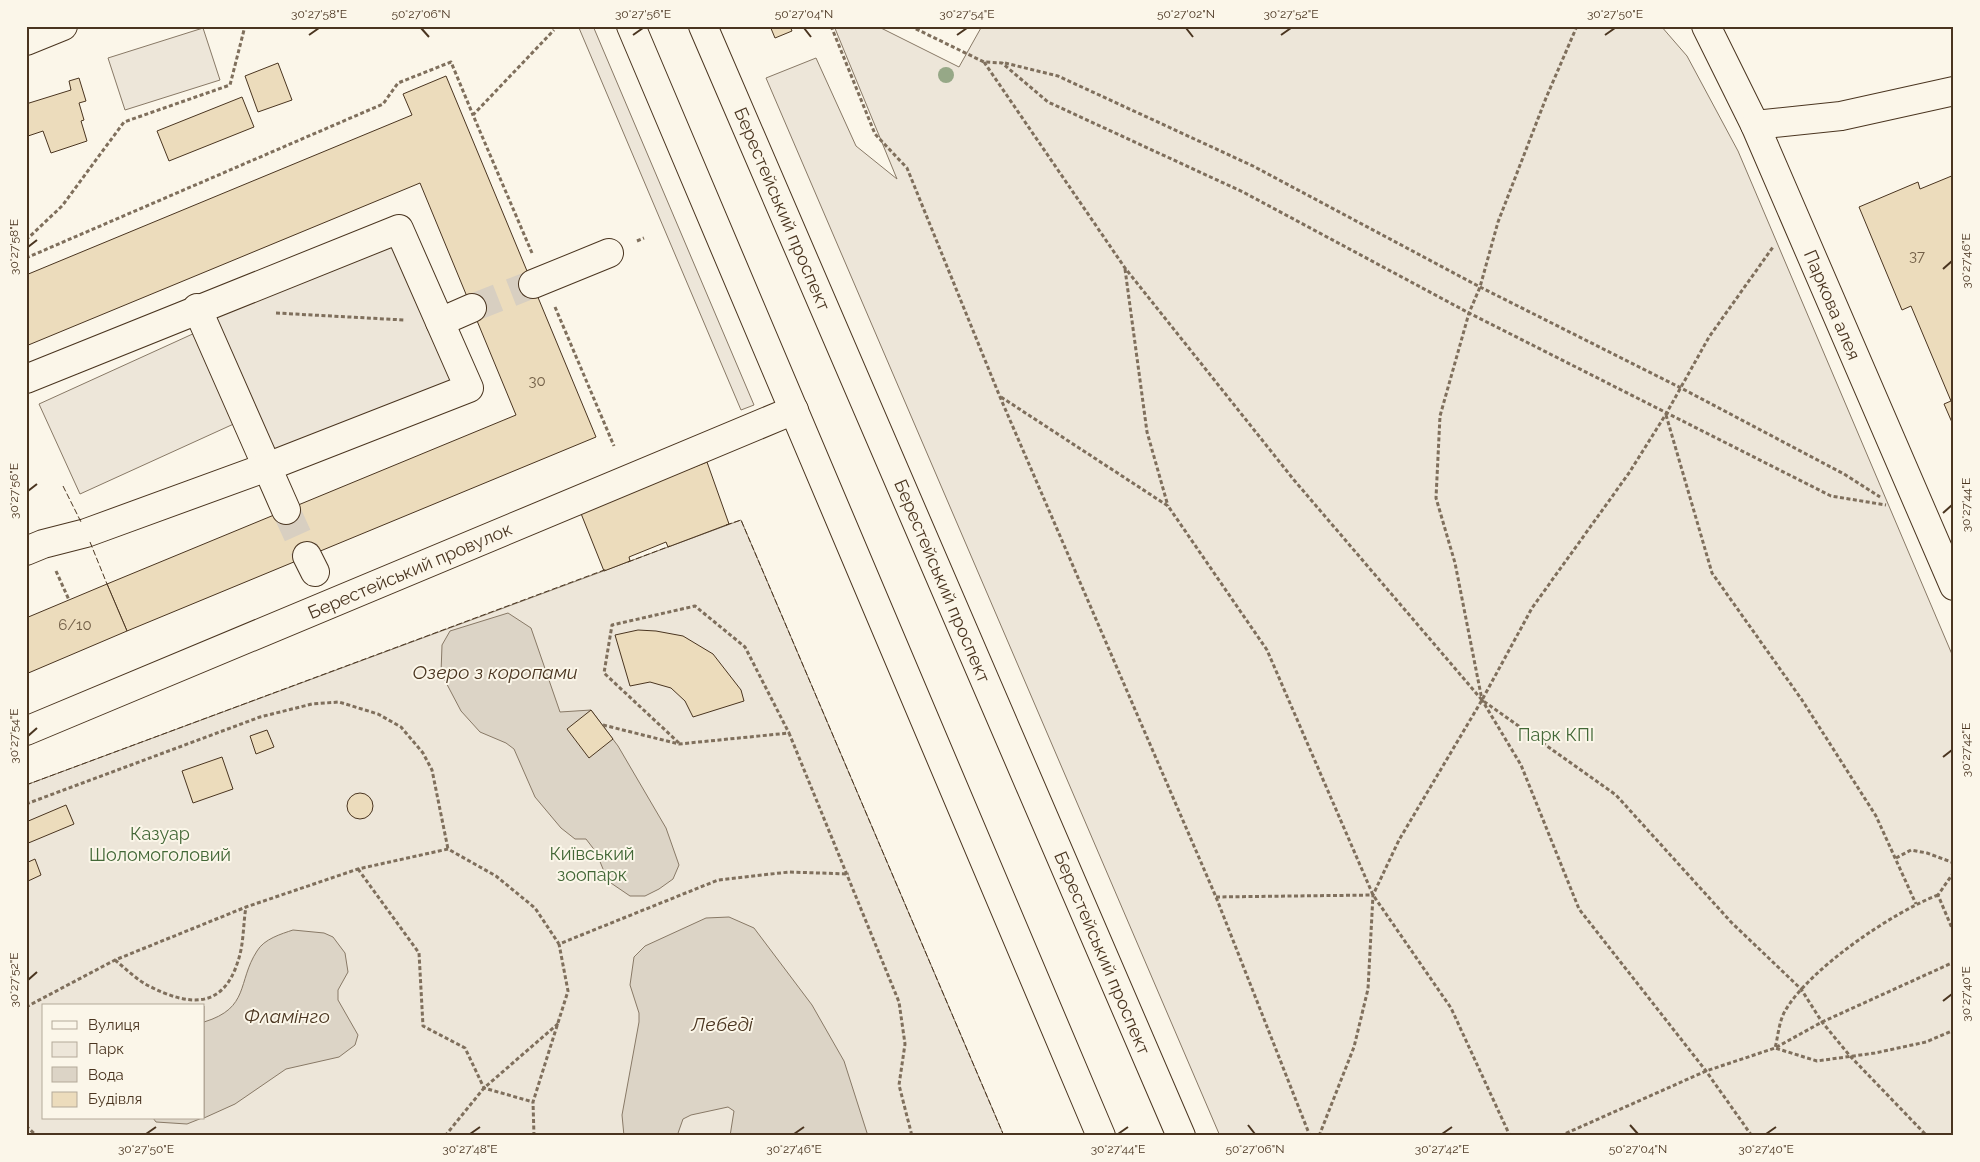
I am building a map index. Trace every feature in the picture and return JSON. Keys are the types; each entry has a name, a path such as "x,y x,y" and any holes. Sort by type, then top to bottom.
{"main road":[{"path":"26,41 63,26"},
{"path":"631,26 1101,1136"},
{"name":"Берестейський проспект","path":"703,26 1181,1136"},
{"name":"Паркова алея","path":"1706,26 1755,125 1954,586"},
{"path":"1755,125 1841,116 1954,91"},
{"path":"26,379 197,308 399,229 469,388 267,467 86,533 43,544 26,551"},
{"path":"538,282 609,253"},
{"path":"197,308 286,510"},
{"path":"440,322 472,308"},
{"name":"Берестейський провулок","path":"26,731 794,410"}],"path":[{"path":"26,240 62,206 124,122 230,85 245,26"},
{"path":"831,26 875,134 907,168 1000,397 1216,897 1310,1136"},
{"path":"910,26 984,62 1002,63 1058,76 1253,166 1480,287 1681,388 1844,474 1894,506 1830,496 1469,314 1243,192 1048,102 1002,63"},
{"path":"1577,26 1546,98 1498,222 1440,416 1436,498 1455,563 1482,700 1616,795 1731,922 1801,989 1822,1022 1850,1056 1927,1136"},
{"path":"473,115 554,30"},
{"path":"26,258 383,104 398,83 451,62 538,282 614,446"},
{"path":"984,62 1125,268 1294,480 1482,700 1522,765 1579,909 1706,1071 1752,1136"},
{"path":"1319,1136 1354,1047 1368,988 1373,895 1399,840 1482,700 1532,608 1629,472 1666,414 1709,337 1774,245"},
{"path":"1125,268 1147,432 1168,506 1267,650 1373,895 1451,1008 1510,1136"},
{"path":"275,313 440,322"},
{"path":"1000,397 1168,506"},
{"path":"1666,414 1712,573 1802,700 1876,816 1916,904"},
{"path":"679,744 604,673 612,625 694,606 745,647 789,733 849,874 900,1002 904,1044 899,1085 912,1136"},
{"path":"26,804 260,717 312,704 339,702 378,714 401,727 423,752 432,770 448,849"},
{"path":"603,725 679,744 789,733"},
{"path":"26,1007 115,960 246,907 358,869 448,849 496,876 535,908 559,944 568,991 561,1021 533,1102 534,1136"},
{"path":"1896,858 1911,850 1927,853 1954,863"},
{"path":"358,869 419,953 423,1026 465,1048 484,1088 533,1102"},
{"path":"559,944 718,880 789,872 849,874"},
{"path":"1775,1048 1784,1012 1801,989 1822,969 1882,924 1916,904 1938,895 1954,872"},
{"path":"1216,897 1373,895"},
{"path":"1938,895 1954,933"},
{"path":"115,960 148,986 183,999 207,1000 226,986 238,961 246,907"},
{"path":"1560,1136 1706,1071 1775,1048 1822,1022 1954,962"},
{"path":"445,1136 484,1088 561,1021"},
{"path":"1775,1048 1817,1061 1875,1053 1926,1042 1954,1030"},
{"path":"26,1126 37,1136"}],"green space":[{"path":"593,26 754,405 741,410 579,28"},
{"name":"Парк КПІ","path":"834,26 877,26 959,67 982,26 1661,26 1687,56 1738,151 1954,659 1954,1136 1220,1136 766,78 816,58 856,146 897,179"},
{"path":"203,28 220,80 125,110 108,58"},
{"path":"391,244 452,381 274,451 215,316"},
{"path":"197,332 238,422 80,494 39,404"},
{"name":"Київський зоопарк","path":"741,520 1004,1136 26,1136 26,785"}],"water":[{"name":"Озеро з коропами","path":"508,613 531,628 560,712 591,710 618,746 666,828 679,865 673,879 659,889 645,896 630,896 608,881 596,852 586,839 575,839 561,828 535,797 514,749 506,743 480,732 461,711 441,673 442,645 450,631"},
{"name":"Лебеді","path":"729,917 754,928 812,1005 844,1061 868,1136 730,1136 734,1111 728,1107 691,1115 683,1119 677,1136 624,1136 622,1115 639,1022 639,1013 630,985 634,957 645,946 706,918"},
{"name":"Фламінго","path":"293,930 324,933 333,937 345,953 348,972 338,990 338,1000 358,1035 355,1045 339,1057 286,1069 235,1104 205,1118 205,1022 219,1016 236,1002 257,951 264,943"},
{"path":"154,1120 197,1120 187,1124 156,1122"}],"building":[{"path":"770,26 790,26 792,31 775,38"},
{"path":"278,63 292,100 258,112 245,76"},
{"path":"446,76 596,437 127,631 107,584 516,415 420,183 26,346 26,275 412,115 403,94"},
{"path":"79,78 86,101 79,103 84,120 81,121 87,141 51,153 43,131 28,136 26,104 71,90 69,81"},
{"path":"242,97 254,127 169,161 157,131"},
{"path":"1954,175 1954,427 1944,404 1951,401 1911,306 1902,310 1859,207 1918,182 1920,189"},
{"path":"707,462 729,524 668,547 666,542 629,557 630,561 604,571 580,511"},
{"path":"107,584 127,631 26,674 26,618"},
{"path":"638,630 683,636 713,654 741,690 744,701 693,717 685,701 671,688 650,682 630,686 615,635"},
{"path":"591,710 613,739 589,758 567,729"},
{"path":"267,730 274,747 256,754 250,736"},
{"path":"222,757 233,789 193,803 182,771"},
{"path":"360,793 369,797 373,806 369,815 360,819 351,815 347,806 351,797"},
{"path":"66,805 74,824 26,844 26,822"},
{"path":"35,859 41,875 26,882 26,863"}],"tunnel":[{"path":"472,308 533,284"},
{"path":"286,510 307,556"}],"fence":[{"path":"63,486 82,524"},
{"path":"726,525 741,520 1004,1136"},
{"path":"90,542 107,584"},
{"path":"628,562 670,546"},
{"path":"26,785 607,569"}],"park label":[{"name":"Казуар Шоломоголовий","path":"160,844"}]}
